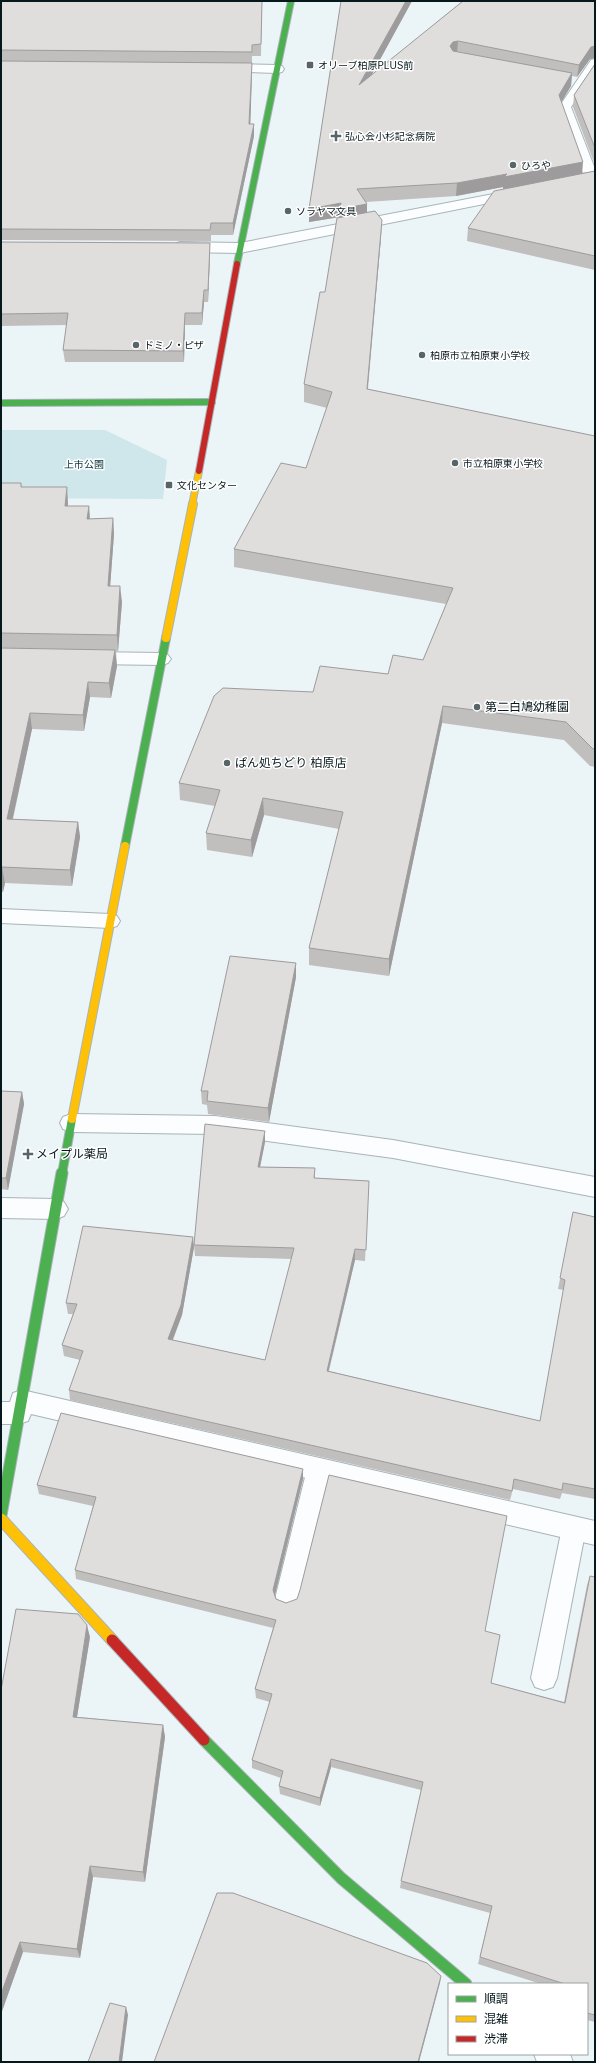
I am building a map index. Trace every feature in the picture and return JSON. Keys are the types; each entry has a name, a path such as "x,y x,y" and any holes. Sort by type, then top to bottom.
{"street":[{"path":"1,1515 14,1409 56,1209 110,921 212,402 240,248 291,1"},
{"path":"206,68 277,69"},
{"path":"576,182 593,178"},
{"path":"167,247 240,248 537,190"},
{"path":"1,403 212,402"},
{"path":"71,1123 215,1125 393,1149 595,1187"},
{"path":"1,1208 56,1209"},
{"path":"14,1409 319,1470 585,1531"},
{"path":"1,1519 237,1775 341,1878 465,1983"},
{"path":"550,2055 558,2062"}],"lane":[{"path":"593,178 565,107 595,64"},
{"path":"566,80 581,83"},
{"path":"70,657 162,659"},
{"path":"1,916 110,921"},
{"path":"287,1600 319,1470"},
{"path":"544,1678 585,1531"}],"green space":[{"name":"上市公園","path":"1,430 105,430 167,460 163,499 1,498"}],"building":[{"path":"1,1 262,1 261,44 252,45 252,52 1,50"},
{"path":"341,1 406,1 359,85 463,1 595,1 595,46 591,47 579,65 458,41 453,42 450,46 453,51 572,73 559,95 583,162 504,177 507,174 457,183 357,189 367,204 340,209 341,203 309,209"},
{"path":"1,61 252,63 249,124 254,124 233,223 211,223 210,230 1,229"},
{"path":"595,64 595,148 574,95"},
{"path":"595,171 595,256 468,228 494,191"},
{"path":"375,211 382,220 367,389 595,436 595,749 593,749 566,722 443,706 389,959 309,948 343,812 263,798 251,840 206,833 220,790 179,783 214,696 223,688 313,692 320,666 388,674 393,655 423,660 453,588 234,549 281,463 306,468 332,392 304,384 320,292 325,292 337,218"},
{"path":"1,242 210,243 208,290 204,290 202,313 185,313 183,351 63,350 68,313 1,314"},
{"path":"1,483 21,483 21,487 67,487 65,506 89,506 87,519 113,518 108,586 120,586 117,635 1,633"},
{"path":"1,648 115,650 109,683 88,682 83,715 30,713 7,819 78,822 70,870 2,867 1,873"},
{"path":"230,956 296,963 268,1108 207,1101 208,1091 201,1091"},
{"path":"1,1091 22,1092 6,1178 1,1178"},
{"path":"205,1124 265,1131 258,1167 315,1168 314,1178 369,1181 366,1250 355,1249 327,1371 540,1421 565,1280 560,1278 573,1212 595,1217 595,1489 563,1483 562,1490 514,1479 512,1491 69,1390 83,1351 62,1345 77,1304 66,1303 83,1226 193,1237 181,1305 168,1339 265,1360 294,1248 194,1245"},
{"path":"61,1413 303,1469 273,1590 276,1599 286,1603 297,1599 329,1475 507,1516 485,1631 500,1635 491,1683 565,1703 590,1576 595,1577 595,2015 588,2013 588,1983 562,1983 480,1957 492,1906 401,1881 423,1782 331,1759 320,1798 279,1786 283,1771 252,1760 272,1694 255,1689 276,1620 75,1570 96,1497 37,1485"},
{"path":"16,1609 78,1614 87,1625 73,1717 163,1725 143,1872 90,1866 77,1949 20,1942 1,1994 1,1690"},
{"path":"217,1893 233,1893 427,1963 441,1976 418,2062 154,2062"},
{"path":"110,2003 126,2007 119,2062 88,2062"}],"traffic: fast":[{"path":"237,264 291,1"},
{"path":"1,403 212,402"},
{"path":"125,846 166,638"},
{"path":"1,1515 72,1119"},
{"path":"204,1740 341,1878 465,1983"}],"traffic: slow":[{"path":"166,638 199,471"},
{"path":"72,1119 125,846"},
{"path":"1,1519 112,1640"}],"traffic: jam":[{"path":"199,471 237,264"},
{"path":"112,1640 204,1740"}],"place":[{"name":"オリーブ柏原PLUS前","path":"310,65"},
{"name":"弘心会小杉記念病院","path":"336,136"},
{"name":"ひろや","path":"513,165"},
{"name":"ソラヤマ文具","path":"288,211"},
{"name":"ドミノ・ピザ","path":"136,345"},
{"name":"柏原市立柏原東小学校","path":"422,355"},
{"name":"市立柏原東小学校","path":"455,463"},
{"name":"文化センター","path":"169,485"},
{"name":"第二白鳩幼稚園","path":"477,707"},
{"name":"ぱん処ちどり 柏原店","path":"227,763"},
{"name":"メイプル薬局","path":"28,1154"}]}
